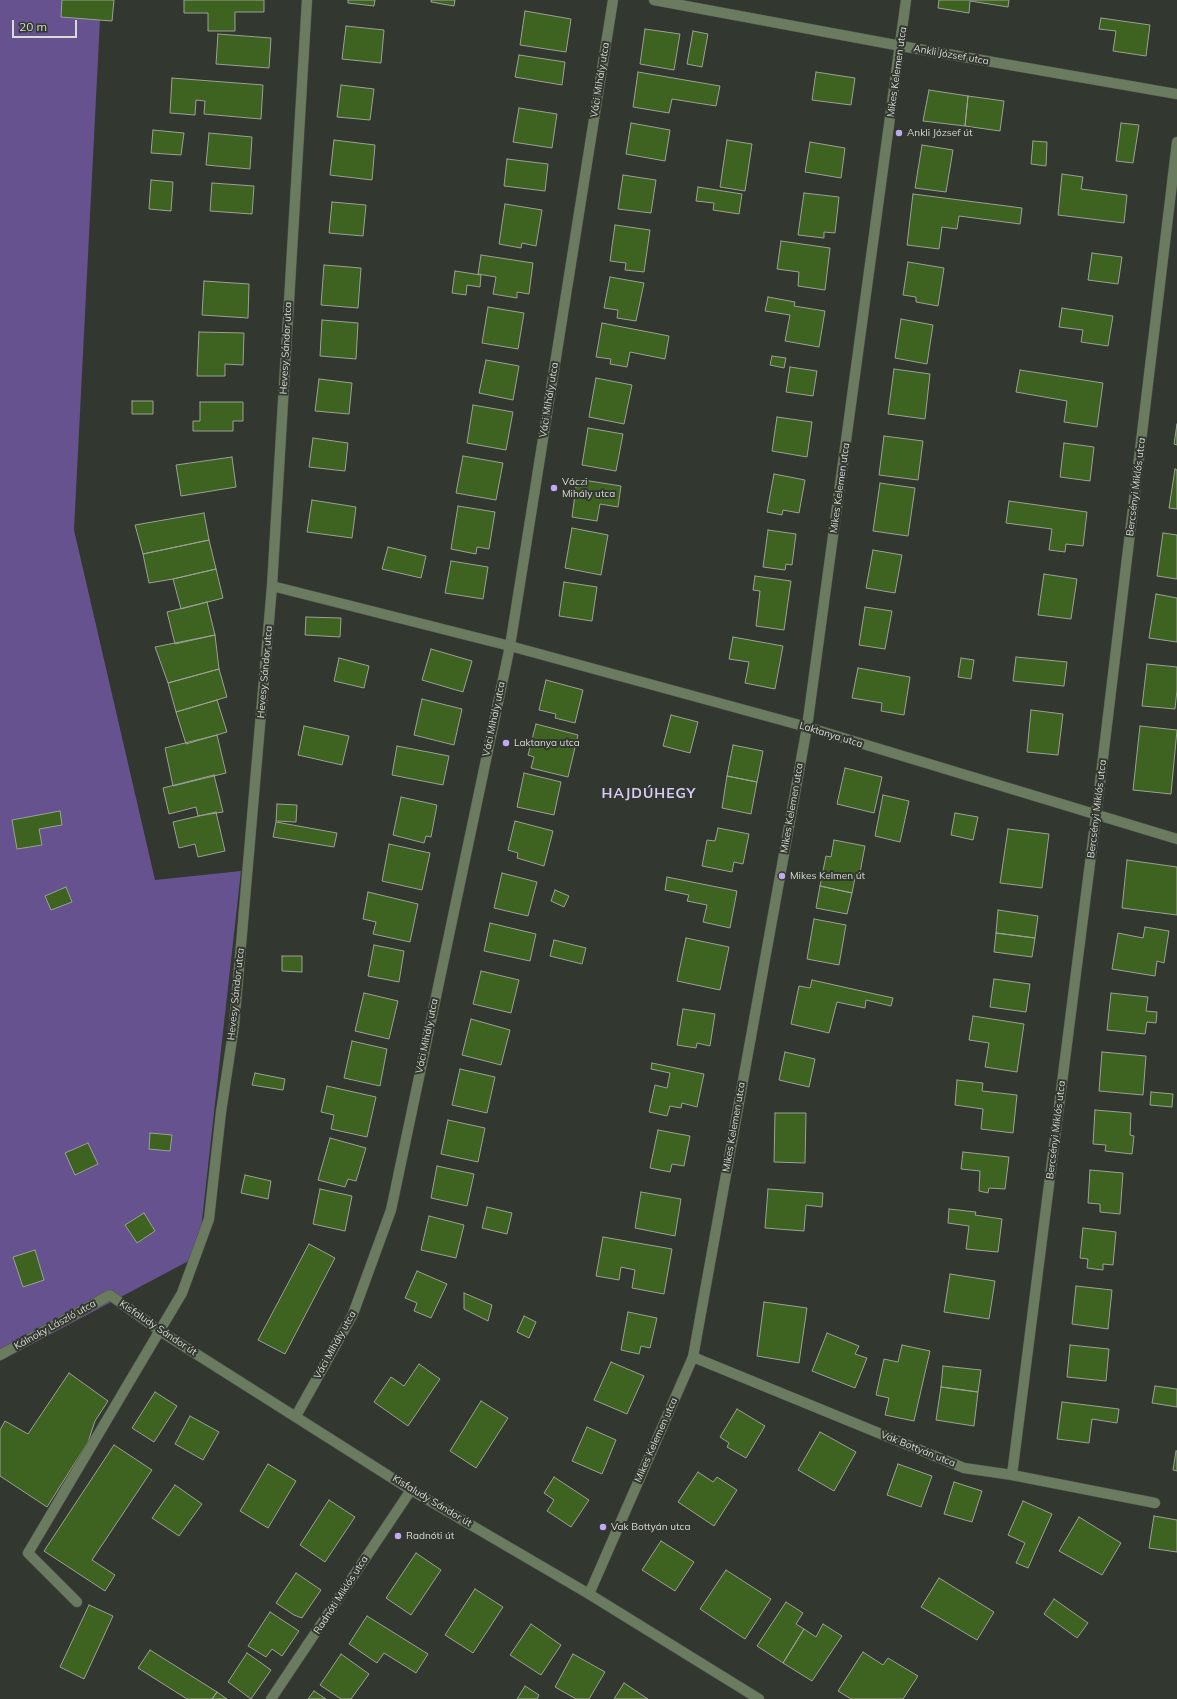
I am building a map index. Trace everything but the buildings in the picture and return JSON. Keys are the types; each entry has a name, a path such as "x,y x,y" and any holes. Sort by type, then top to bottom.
{"street":[{"name":"Hevesy Sándor utca","path":"77,1602 28,1553 182,1293 209,1219 221,1112 234,1026 272,586 306,0"},
{"name":"Váci Mihály utca","path":"296,1416 353,1314 391,1210 510,646 613,0"},
{"name":"Ankli József utca","path":"654,0 900,46 1177,94"},
{"name":"Mikes Kelemen utca","path":"589,1594 693,1357 807,727 906,0"},
{"name":"Bercsényi Miklós utca","path":"1012,1475 1096,816 1177,142"},
{"name":"Laktanya utca","path":"272,586 510,646 807,727 1177,840"},
{"name":"Kisfaludy Sándor út","path":"110,1295 160,1331 296,1416 410,1490 589,1594 759,1699"},
{"name":"Kálnoky László utca","path":"0,1355 110,1295"},
{"name":"Vak Bottyán utca","path":"693,1357 964,1468 1012,1475 1155,1503"},
{"name":"Radnóti Miklós utca","path":"271,1699 410,1490"}],"shaded area":[{"path":"0,0 101,0 74,530 155,880 241,871 198,1256 0,1361"}],"place":[{"name":"Ankli József út","path":"899,133"},
{"name":"Váczi Mihály utca","path":"554,488"},
{"name":"Laktanya utca","path":"506,743"},
{"name":"Mikes Kelmen út","path":"782,876"},
{"name":"Vak Bottyán utca","path":"603,1527"},
{"name":"Radnóti út","path":"398,1536"}],"district":[{"name":"HAJDÚHEGY","path":"649,794"}]}
